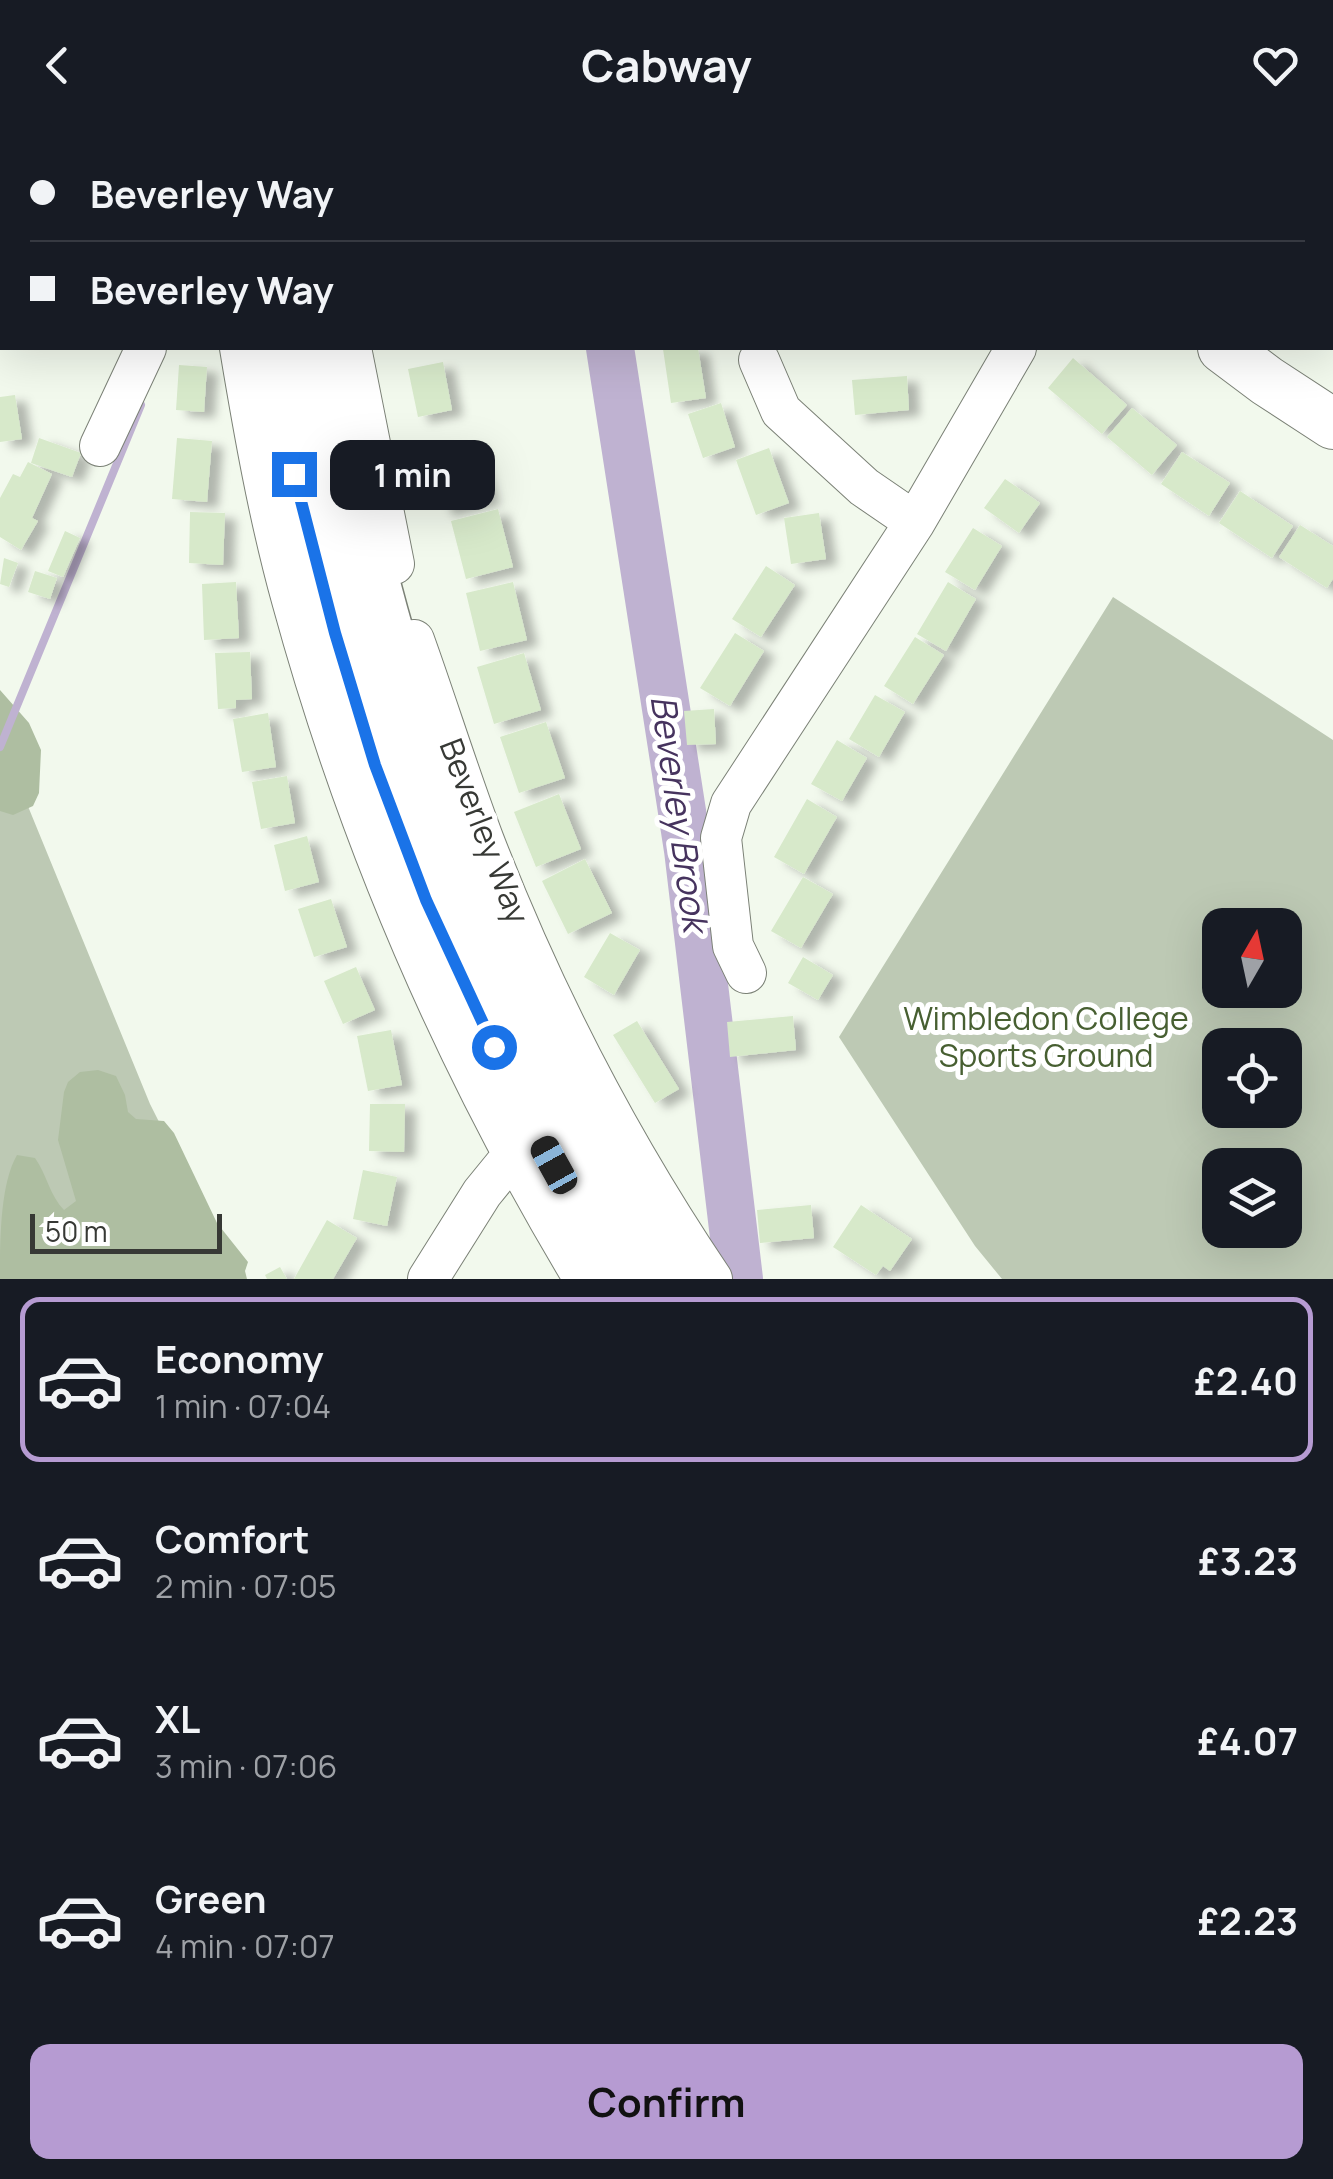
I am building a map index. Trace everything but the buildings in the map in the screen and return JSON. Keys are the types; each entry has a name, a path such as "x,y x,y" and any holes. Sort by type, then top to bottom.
{"highway":[{"path":"272,350 301,508 375,765 426,900 538,1136 621,1279"},
{"name":"Beverley Way","path":"321,350 350,500 380,622 422,756 466,873 533,1026 612,1180 675,1279"}],"main road":[{"path":"1226,350 1333,424"}],"street":[{"path":"98,430 145,350"},
{"path":"240,350 257,447 291,598 377,862 439,1004 512,1155 584,1279"},
{"name":"Beverley Way","path":"351,350 390,547 414,637 484,842 583,1058 668,1212 712,1279"},
{"path":"746,973 733,946 721,838 731,804 915,522 1015,350"},
{"path":"759,360 781,410 864,487 915,522"},
{"path":"428,1279 512,1155"}],"green space":[{"name":"Wimbledon College Sports Ground","path":"1113,597 1333,740 1333,1279 1002,1279 975,1246 839,1037"},
{"path":"0,690 29,723 41,750 39,793 33,806 13,815 0,811"},
{"path":"0,738 150,1104 238,1279 0,1279"},
{"path":"98,1070 116,1076 128,1112 136,1119 164,1121 174,1133 217,1223 248,1262 247,1279 0,1279 4,1197 11,1167 17,1155 35,1158 64,1210 76,1201 58,1140 64,1092 68,1082 80,1072"}],"waterway":[{"name":"Beverley Brook","path":"610,350 688,850 739,1279"},
{"path":"0,747 141,405"}],"route":[{"path":"294,474 335,633 375,765 426,900 494,1047"}]}
